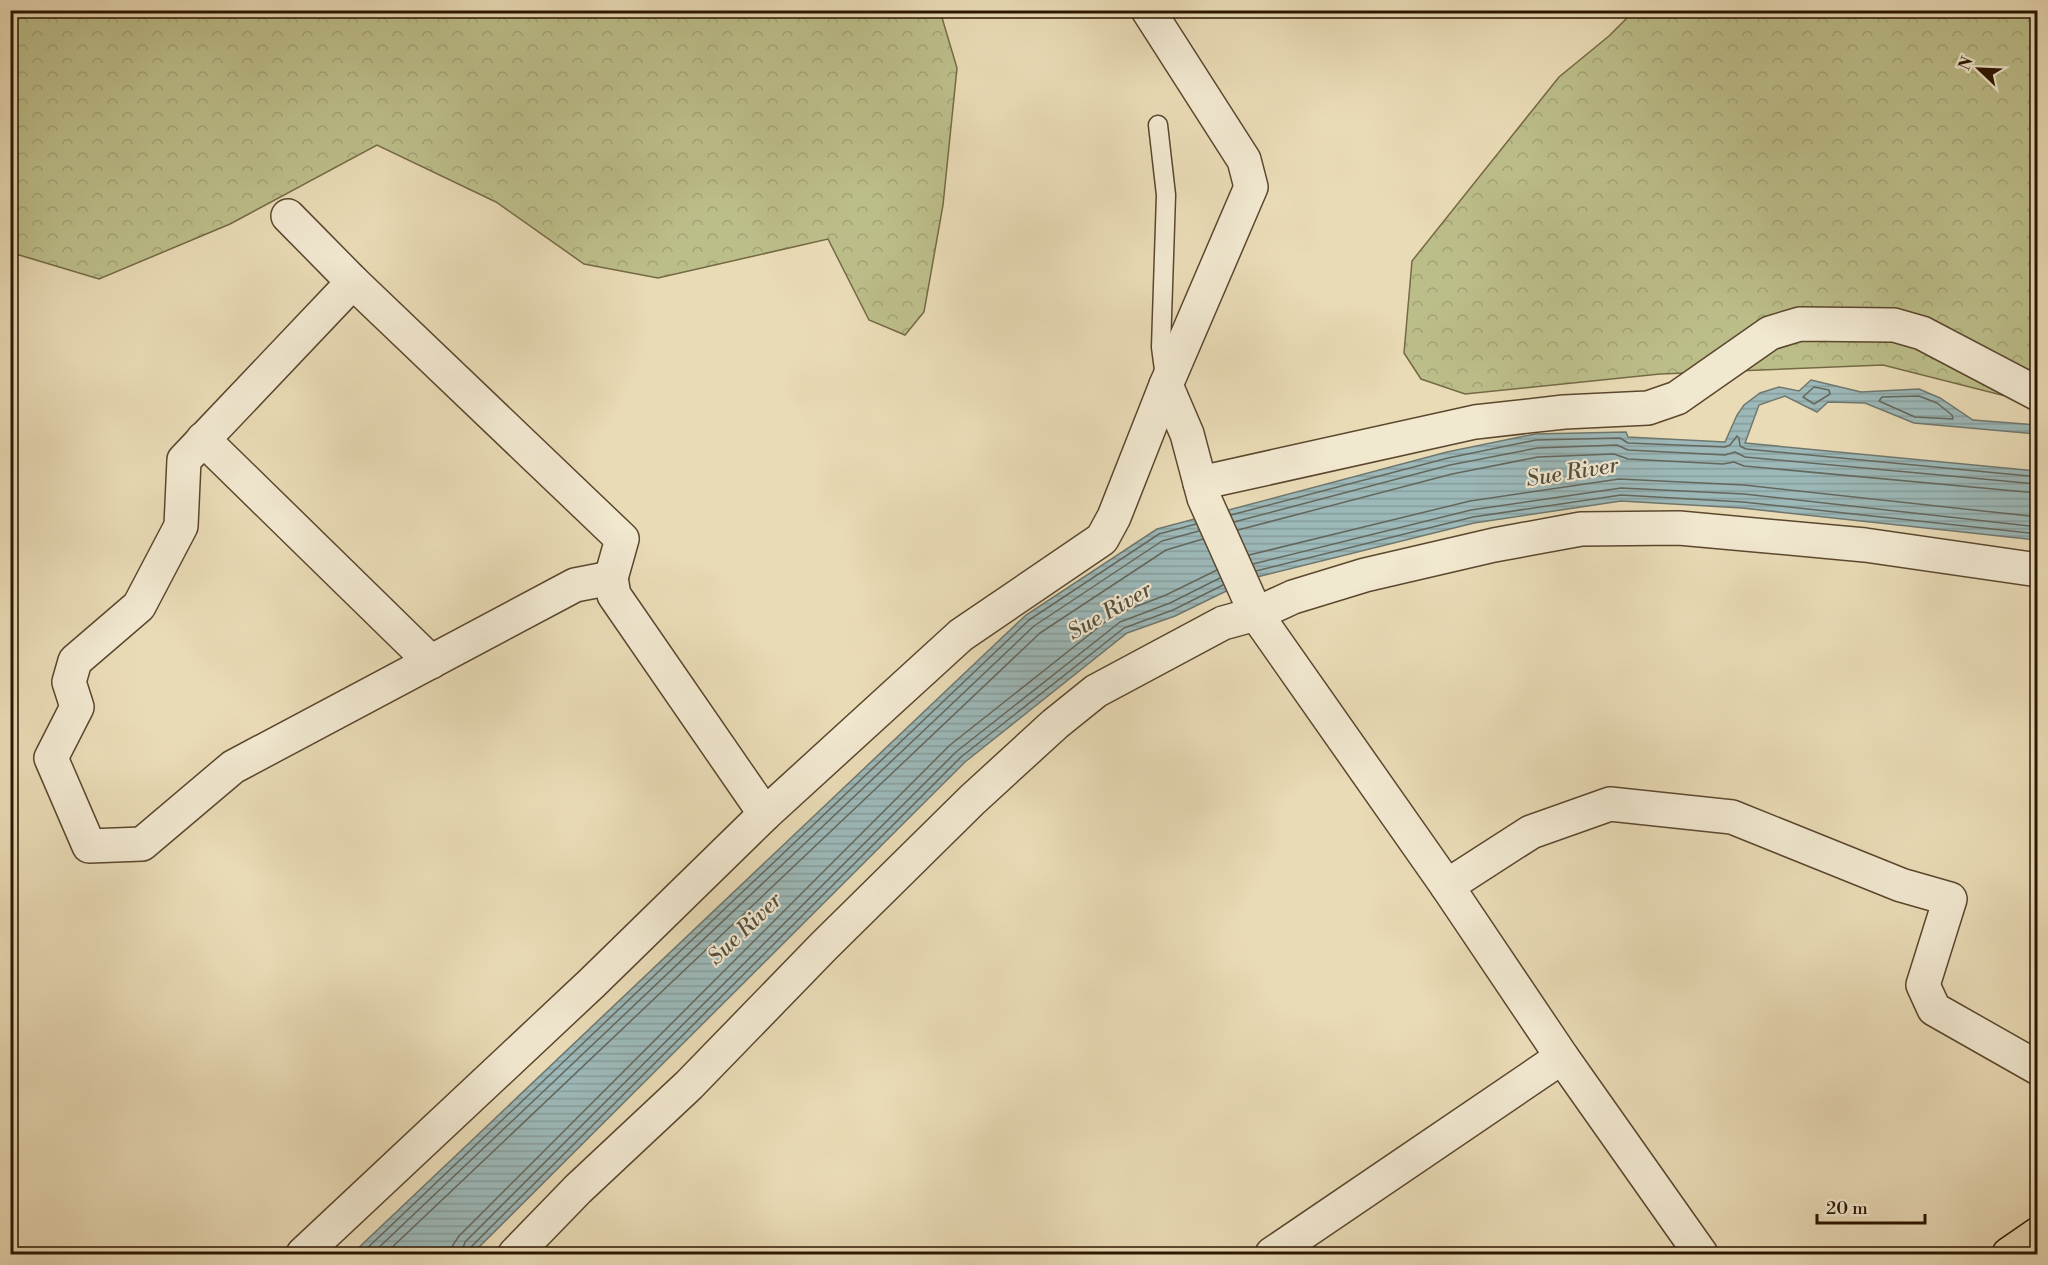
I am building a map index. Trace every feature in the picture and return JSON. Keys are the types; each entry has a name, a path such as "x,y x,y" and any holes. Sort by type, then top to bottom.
{"main road":[{"path":"2009,1254 2037,1234"}],"street":[{"path":"303,1254 592,983 765,814 961,635 1102,540 1114,517 1166,385 1251,187 1244,160 1148,10"},
{"path":"288,216 353,282 622,539 611,578 614,595 765,814"},
{"path":"353,282 184,460 181,526 139,606 75,661 69,682 77,707 51,758 89,846 142,844 233,767 575,585 611,578"},
{"path":"1202,490 1475,422 1564,412 1648,408 1677,398 1770,333 1800,324 1894,325 1922,333 2037,394"},
{"path":"1166,385 1187,434 1202,490 1256,614 1701,1254"},
{"path":"203,439 431,662"},
{"path":"515,1254 578,1190 689,1085 824,946 964,808 1055,724 1096,691 1223,623 1256,614 1293,597 1365,575 1494,545 1581,529 1679,528 1865,545 2037,570"},
{"path":"1447,886 1531,832 1610,804 1732,817 1901,885 1950,899 1923,985 1934,1009 2037,1068"},
{"path":"1272,1254 1562,1057"}],"lane":[{"path":"1158,125 1166,195 1161,347 1166,385"}],"green space":[{"path":"10,11 940,11 957,68 943,205 924,312 905,335 869,320 828,239 658,278 584,264 496,202 377,145 230,224 99,279 16,254 10,246"},
{"path":"1634,11 2037,11 2037,404 1883,365 1660,374 1465,394 1421,379 1404,353 1412,261 1559,77 1609,36"}],"water":[{"name":"Sue River","path":"1811,380 1861,392 1919,389 1940,398 1973,420 2037,425 2037,434 1914,423 1865,403 1828,402 1817,412 1785,396 1759,405 1745,443 2037,471 2037,540 1742,508 1621,501 1474,523 1253,578 1175,616 1127,633 965,762 472,1254 352,1254 1026,615 1157,529 1447,452 1535,434 1626,432 1628,437 1725,442 1744,405 1760,393 1779,387 1799,391"}]}
